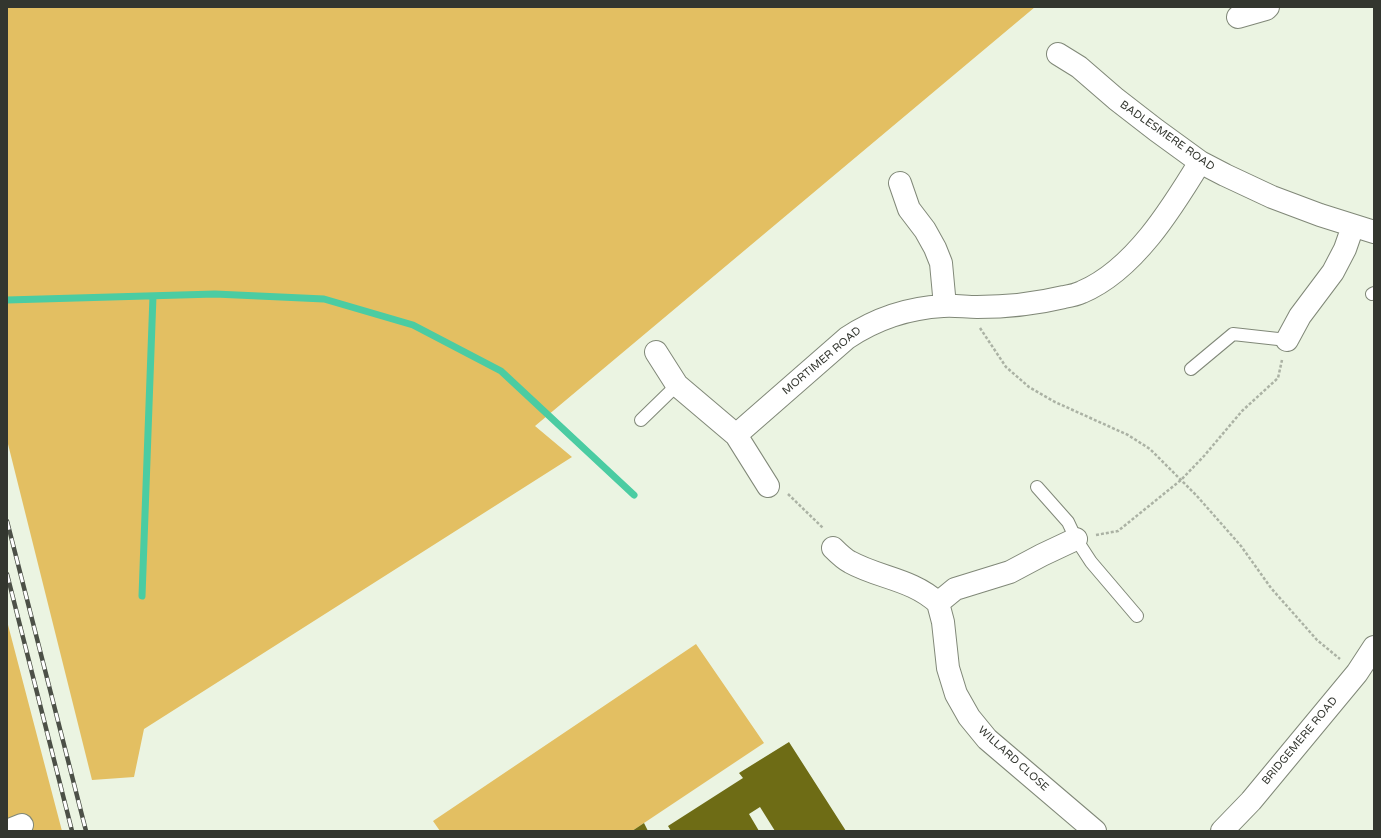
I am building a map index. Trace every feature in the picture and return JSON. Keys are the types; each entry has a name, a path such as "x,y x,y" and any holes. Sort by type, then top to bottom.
{"street":[{"path":"1238,16 1266,9 1268,7"},
{"name":"BADLESMERE ROAD","path":"1058,54 1079,67 1116,99 1200,162 1272,197 1374,232"},
{"name":"MORTIMER ROAD","path":"736,435 846,338 866,325 888,316 917,308 945,306 1008,307 1047,302 1081,293 1112,275 1133,256 1168,211 1200,162"},
{"path":"900,183 909,209 925,230 941,263 945,306"},
{"path":"1287,340 1300,316 1333,272 1353,226"},
{"path":"656,352 677,385 736,435 768,486"},
{"path":"833,548 849,562 912,585 927,593 938,603 955,589 1010,572 1076,539"},
{"name":"WILLARD CLOSE","path":"938,603 943,622 948,668 956,694 969,717 987,739 1095,831"},
{"name":"BRIDGEMERE ROAD","path":"1222,831 1251,801 1357,673 1374,647"}],"lane":[{"path":"1191,369 1233,334 1287,340"},
{"path":"641,420 677,385"},
{"path":"1037,487 1068,522 1076,539 1091,562 1137,616"}],"path":[{"path":"974,307 978,326 1006,367 1029,387 1055,402 1128,435 1150,449 1181,480 1241,546 1271,588 1317,640 1357,673"},
{"path":"1076,539 1118,531 1181,480 1242,412 1278,378 1287,340"},
{"path":"768,486 784,490 824,530 833,548"}],"shaded area":[{"path":"7,7 1035,7 535,426 572,457 144,729 134,777 92,780 7,440"},
{"path":"7,621 57,812 62,831 7,831"},
{"path":"696,644 764,743 632,831 440,831 433,821"}],"building":[{"path":"789,742 846,831 775,831 760,807 749,814 759,831 671,831 668,826 743,778 739,773"},
{"path":"644,823 648,831 632,831"}],"waterway":[{"path":"7,300 215,294 324,299 413,325 501,371 634,495"},
{"path":"142,596 153,296"}],"railway":[{"path":"7,521 86,831"},
{"path":"7,574 72,831"}]}
